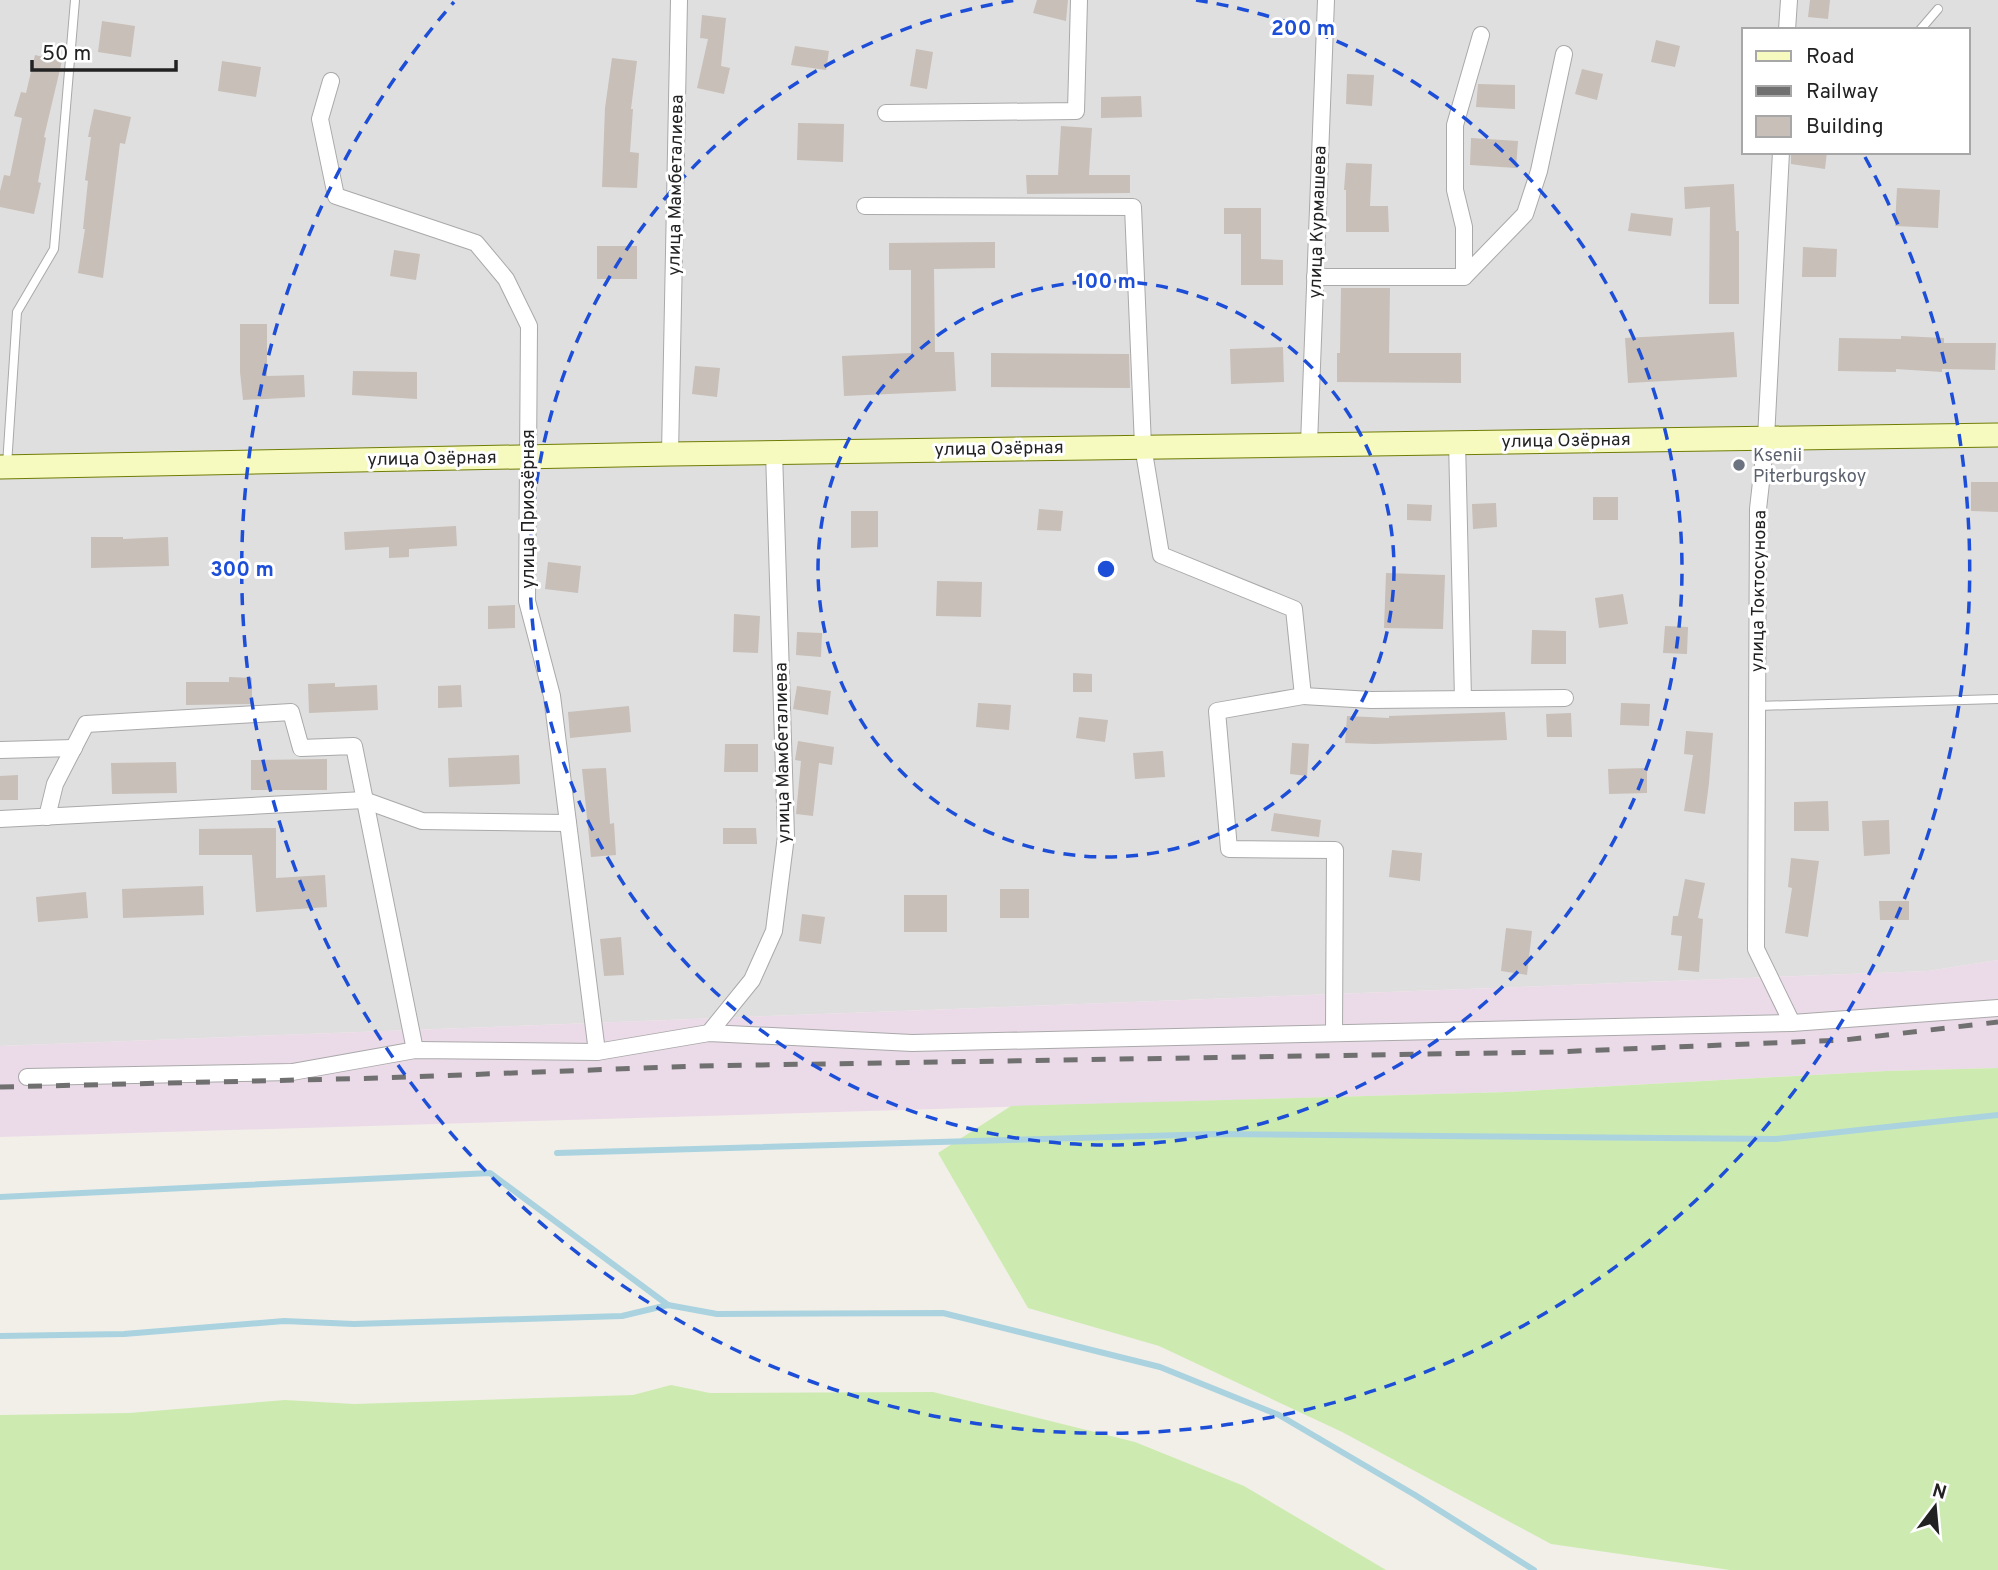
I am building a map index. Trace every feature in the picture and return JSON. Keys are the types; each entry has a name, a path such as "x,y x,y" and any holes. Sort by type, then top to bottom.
{"street":[{"name":"улица Мамбеталиева","path":"670,454 679,0"},
{"path":"886,113 1076,111 1079,0"},
{"name":"улица Курмашева","path":"1309,444 1326,0"},
{"path":"1787,28 1789,0"},
{"path":"1464,277 1464,227 1455,190 1455,125 1480,35"},
{"path":"1315,277 1464,277 1525,214 1539,172 1564,54"},
{"name":"улица Приозёрная","path":"331,81 320,119 336,196 476,243 506,279 529,326 527,601 552,696 597,1052"},
{"name":"улица Токтосунова","path":"1781,154 1766,438 1758,509 1756,949 1792,1023"},
{"path":"865,206 1133,207 1143,446 1161,555 1294,609 1303,696"},
{"name":"улица Озёрная","path":"4,467 1143,446 1998,435"},
{"path":"1457,442 1463,699"},
{"name":"улица Мамбеталиева","path":"709,1033 752,980 774,932 786,836 774,452"},
{"path":"1334,1032 1335,850 1229,849 1217,711 1303,696 1371,700 1564,698"},
{"path":"47,817 55,784 86,724 290,712 301,748 354,746 415,1050"},
{"path":"0,750 74,748"},
{"path":"0,819 364,800 422,821 568,823"},
{"path":"27,1077 292,1072 415,1050 597,1052 709,1033 912,1043 1792,1023 1998,1008"}],"lane":[{"path":"4,467 17,312 54,249 75,0"},
{"path":"1922,28 1938,9"},
{"path":"1758,706 1998,699"}],"shaded area":[{"path":"0,0 1998,0 1998,960 1928,971 0,1046"},
{"path":"1998,960 1998,1068 1886,1071 1507,1092 0,1137 0,1046 1928,971"}],"green space":[{"path":"1998,1068 1998,1570 1730,1570 1551,1544 1342,1432 1159,1346 1028,1308 938,1153 1011,1106 1507,1092 1886,1071"},
{"path":"671,1385 710,1393 933,1392 1135,1442 1244,1486 1386,1570 0,1570 0,1415 129,1413 285,1400 354,1404 633,1395"}],"building":[{"path":"1037,0 1068,0 1066,21 1033,13"},
{"path":"1810,0 1830,0 1828,19 1808,17"},
{"path":"702,15 726,18 721,66 730,68 724,94 697,88 708,39 700,38"},
{"path":"102,21 135,26 131,57 98,52"},
{"path":"1656,40 1680,46 1675,67 1651,62"},
{"path":"795,46 829,51 826,70 791,65"},
{"path":"916,49 933,52 927,89 910,86"},
{"path":"35,55 62,61 44,137 46,138 38,182 41,183 34,214 0,207 0,191 4,175 10,176 22,118 14,116 21,92 26,93"},
{"path":"612,58 637,61 631,109 630,152 639,153 637,188 602,187 605,108"},
{"path":"222,61 261,67 256,97 218,91"},
{"path":"1582,69 1603,74 1597,100 1575,94"},
{"path":"1347,74 1374,75 1372,106 1346,104"},
{"path":"1478,84 1515,85 1515,109 1476,107"},
{"path":"1141,96 1142,117 1101,118 1101,97"},
{"path":"94,109 131,117 125,144 120,143 103,278 78,273 85,229 88,181 85,180 91,137 88,137"},
{"path":"798,123 844,124 843,162 797,160"},
{"path":"1061,126 1092,128 1089,175 1130,175 1130,193 1027,194 1026,175 1058,175"},
{"path":"1471,138 1518,141 1516,168 1470,165"},
{"path":"1791,154 1827,154 1825,169 1791,164"},
{"path":"1346,163 1372,164 1370,206 1388,206 1389,232 1346,232"},
{"path":"1734,184 1736,231 1739,231 1739,304 1709,304 1710,207 1685,209 1684,187"},
{"path":"1897,188 1940,190 1938,228 1895,226"},
{"path":"1224,208 1261,208 1261,259 1283,260 1283,285 1241,285 1241,234 1224,234"},
{"path":"1631,213 1673,218 1671,236 1628,231"},
{"path":"995,242 995,268 934,269 935,352 954,352 956,391 844,396 842,356 911,353 911,270 889,270 889,243"},
{"path":"597,246 637,246 637,279 597,279"},
{"path":"1803,247 1837,249 1836,277 1802,277"},
{"path":"394,250 420,254 416,280 390,276"},
{"path":"1341,288 1390,288 1389,353 1461,353 1461,383 1337,382"},
{"path":"240,324 267,324 267,376 304,375 305,397 243,400"},
{"path":"1734,332 1737,377 1628,383 1625,338"},
{"path":"1901,336 1944,338 1944,343 1996,343 1995,370 1838,371 1839,338 1901,339"},
{"path":"1283,347 1284,382 1231,384 1230,349"},
{"path":"991,353 1129,354 1130,388 991,387"},
{"path":"695,366 720,368 717,397 692,394"},
{"path":"353,371 417,372 417,399 352,395"},
{"path":"1971,482 1998,482 1998,512 1971,511"},
{"path":"1593,497 1618,497 1618,520 1593,520"},
{"path":"1496,503 1497,527 1473,529 1472,504"},
{"path":"1407,504 1432,505 1431,521 1407,520"},
{"path":"1039,509 1063,511 1061,531 1037,530"},
{"path":"851,511 878,511 878,547 851,548"},
{"path":"456,526 457,546 409,549 409,557 389,558 389,547 345,550 344,532"},
{"path":"91,537 168,537 169,566 91,568"},
{"path":"548,562 581,566 578,593 545,589"},
{"path":"1386,573 1445,575 1443,629 1384,628"},
{"path":"937,581 982,582 981,617 936,616"},
{"path":"1623,594 1628,624 1599,628 1595,598"},
{"path":"515,605 515,628 488,629 488,606"},
{"path":"734,614 760,616 758,653 733,652"},
{"path":"1665,626 1688,627 1687,654 1663,653"},
{"path":"1532,630 1566,631 1566,664 1531,664"},
{"path":"797,632 822,633 821,657 796,655"},
{"path":"1073,673 1092,674 1092,692 1073,692"},
{"path":"229,677 252,678 252,704 186,705 186,682 229,682"},
{"path":"335,683 335,687 377,685 378,710 309,713 308,684"},
{"path":"461,685 462,707 438,708 438,686"},
{"path":"797,686 831,691 828,715 793,709"},
{"path":"978,703 1011,705 1009,730 976,727"},
{"path":"1621,703 1650,704 1649,726 1620,725"},
{"path":"629,706 631,732 570,738 568,712"},
{"path":"1505,712 1507,740 1345,743 1347,716 1389,718"},
{"path":"1571,713 1572,737 1547,737 1546,714"},
{"path":"1079,717 1108,720 1105,742 1076,738"},
{"path":"1686,731 1713,733 1705,814 1684,811 1693,755 1684,754"},
{"path":"798,741 834,747 832,765 819,763 813,816 796,814 801,761 795,760"},
{"path":"1292,743 1309,744 1307,776 1290,774"},
{"path":"725,744 758,744 758,772 724,772"},
{"path":"1163,751 1165,777 1135,779 1133,753"},
{"path":"519,755 520,784 449,787 448,758"},
{"path":"327,759 327,790 251,790 251,760"},
{"path":"176,762 177,793 112,794 111,763"},
{"path":"606,768 610,824 614,823 616,855 591,857 582,769"},
{"path":"1647,768 1647,793 1609,794 1608,769"},
{"path":"18,775 18,800 0,800 0,776"},
{"path":"1828,801 1829,831 1794,831 1794,802"},
{"path":"1274,813 1321,820 1319,837 1271,831"},
{"path":"1889,820 1890,854 1864,856 1862,821"},
{"path":"276,828 276,878 325,875 327,907 256,912 252,855 199,855 199,829"},
{"path":"723,828 756,828 757,844 723,844"},
{"path":"1392,850 1422,853 1420,881 1389,877"},
{"path":"1791,858 1819,861 1808,937 1785,933 1792,888 1788,887"},
{"path":"1685,879 1705,883 1698,918 1703,919 1699,972 1678,970 1682,936 1671,935 1673,916 1678,916"},
{"path":"203,886 204,915 123,918 122,889"},
{"path":"1000,889 1029,889 1029,918 1000,918"},
{"path":"86,892 88,918 38,922 36,897"},
{"path":"904,895 947,895 947,932 904,932"},
{"path":"1879,901 1909,901 1909,920 1880,920"},
{"path":"802,914 825,917 821,944 799,941"},
{"path":"1506,928 1532,931 1527,975 1501,971"},
{"path":"621,937 624,975 604,976 600,939"}],"waterway":[{"path":"557,1153 1217,1134 1776,1139 1998,1115"},
{"path":"0,1197 490,1173 668,1305"},
{"path":"0,1336 124,1334 284,1321 354,1324 622,1316 668,1305 717,1314 943,1313 1160,1367 1279,1415 1415,1495 1534,1570"}],"railway":[{"path":"0,1087 381,1078 697,1066 1553,1052 1844,1040 1998,1022"}],"place":[{"name":"Ksenii Piterburgskoy","path":"1739,465"}]}
